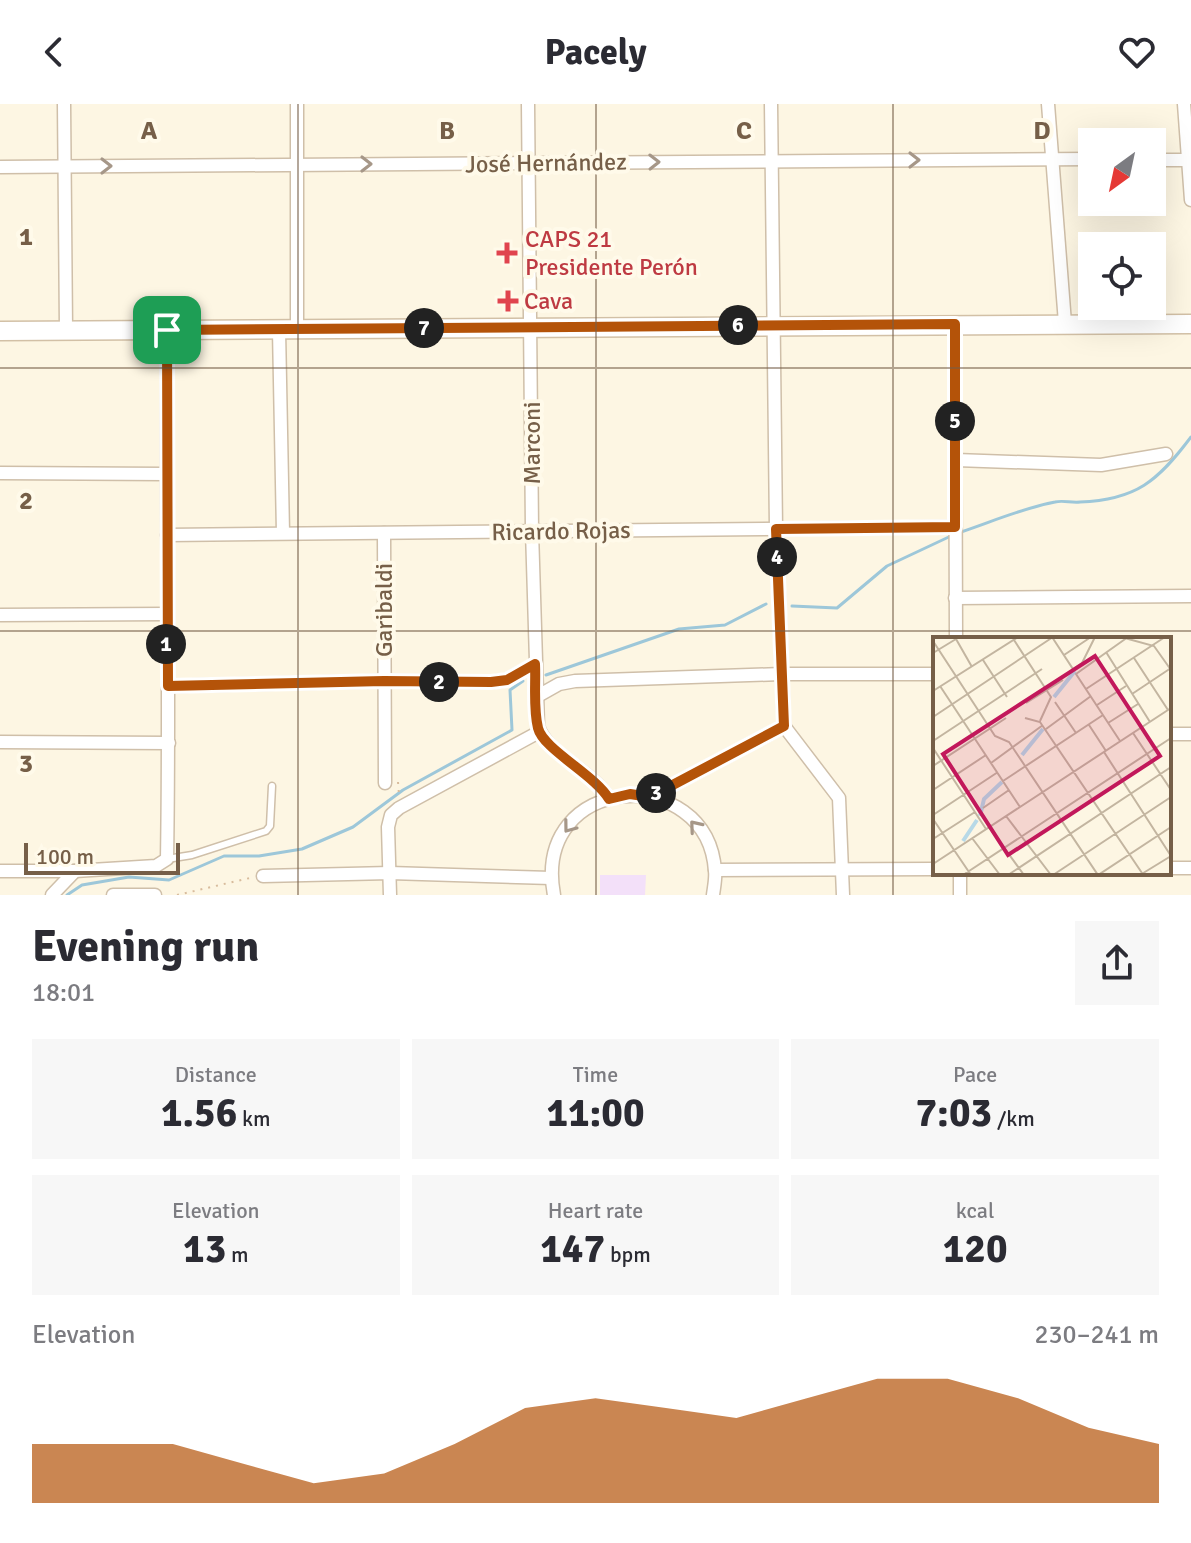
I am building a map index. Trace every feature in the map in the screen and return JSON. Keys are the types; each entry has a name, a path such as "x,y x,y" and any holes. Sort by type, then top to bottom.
{"street":[{"path":"64,104 66,330"},
{"path":"283,533 297,104"},
{"name":"Marconi","path":"528,104 532,531 539,732"},
{"path":"771,104 776,529 784,726 839,798 843,895"},
{"path":"1048,104 1065,323"},
{"path":"1184,104 1191,200"},
{"name":"José Hernández","path":"0,167 1078,159"},
{"path":"1166,160 1190,160"},
{"path":"955,324 956,637"},
{"path":"0,331 1191,324"},
{"path":"0,871 75,871 156,866 167,859 167,330"},
{"path":"956,460 1101,465 1166,454"},
{"path":"0,473 166,474"},
{"name":"Ricardo Rojas","path":"167,535 776,529 955,533"},
{"name":"Garibaldi","path":"384,533 385,783"},
{"path":"955,598 1191,596"},
{"path":"0,615 166,614"},
{"path":"168,686 500,682 535,664"},
{"path":"536,697 559,684 575,681 781,674 933,674"},
{"path":"650,797 784,726"},
{"path":"390,895 388,827 391,815 539,732 596,782 609,799"},
{"path":"0,742 169,743"},
{"path":"554,895 551,878 554,856 562,835 576,817 594,804 630,794 672,804 694,821 709,843 715,870 713,895"},
{"path":"715,870 933,869"},
{"path":"52,895 75,871"},
{"path":"263,876 390,873 551,878"},
{"path":"113,895 155,895"}],"lane":[{"path":"167,859 192,855 266,831 270,826 272,786"}],"path":[{"path":"399,782 399,799"},
{"path":"177,895 220,883 263,876"}],"shaded area":[{"path":"600,875 646,875 645,895 600,895"}],"waterway":[{"path":"961,532 1058,501 1099,500 1131,492 1156,476 1191,437"},
{"path":"792,606 837,608 887,566 953,535"},
{"path":"546,675 679,629 725,625 766,604"},
{"path":"67,895 82,885 129,877 169,880 224,856 259,856 302,849 353,827 403,790 512,730 510,690 523,681"}],"place":[{"name":"CAPS 21 Presidente Perón","path":"507,253"},
{"name":"Cava","path":"508,301"}],"route":[{"path":"955,324 955,527 776,529 784,726 650,797 630,794 609,799 596,782 539,732 535,664 500,682 168,686 167,330 955,324"}]}
